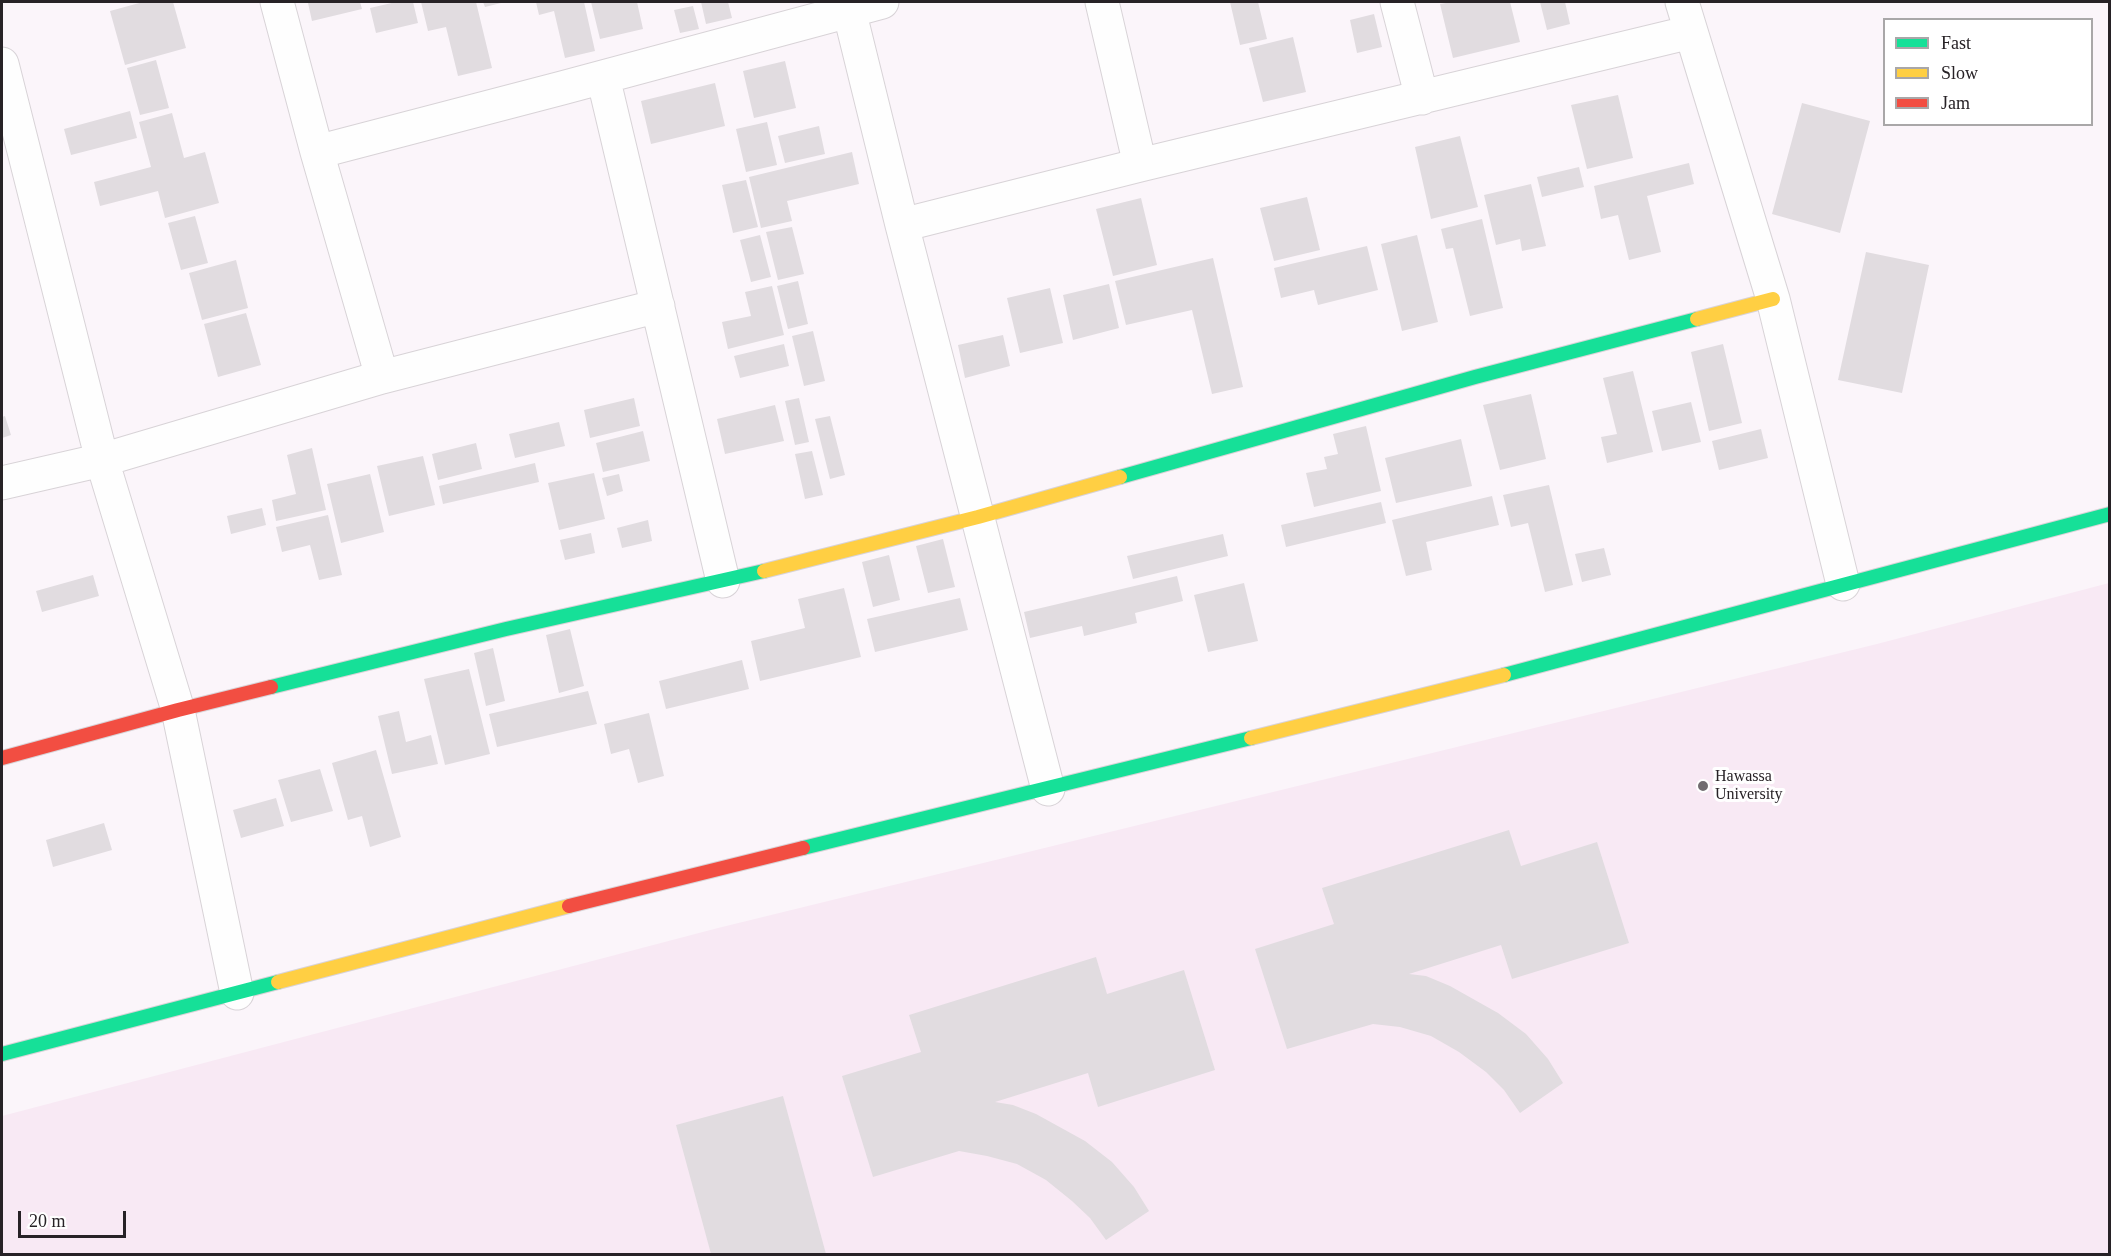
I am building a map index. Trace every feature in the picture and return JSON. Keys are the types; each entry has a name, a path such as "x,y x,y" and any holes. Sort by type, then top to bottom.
{"street":[{"path":"277,2 317,152 382,377"},
{"path":"317,152 882,2"},
{"path":"1102,2 1140,165"},
{"path":"1397,2 1422,98"},
{"path":"849,10 902,225 1048,789"},
{"path":"902,225 1140,165 1422,98 1687,17 1773,299 1843,584"},
{"path":"2,64 102,460 178,710 237,993"},
{"path":"603,77 723,581"},
{"path":"2,758 178,710 506,629 723,581 978,517 1475,377 1773,299"},
{"path":"2,483 102,460 382,377 658,306"},
{"path":"2,1054 604,897 1428,694 2109,513"}],"shaded area":[{"name":"Hawassa University","path":"2109,583 2109,1254 2,1254 2,1116 718,928 1877,644"}],"building":[{"path":"143,2 173,2 186,48 125,65 110,11"},
{"path":"360,2 362,9 312,21 308,3"},
{"path":"396,2 413,2 418,23 376,33 370,8"},
{"path":"421,2 476,2 492,68 458,76 446,27 428,31"},
{"path":"483,2 505,2 485,7"},
{"path":"536,2 584,2 595,51 565,58 554,11 539,15"},
{"path":"591,2 637,2 643,29 600,39"},
{"path":"701,2 728,2 732,18 706,24"},
{"path":"1230,2 1258,2 1267,39 1240,45"},
{"path":"1510,2 1520,42 1453,58 1440,4"},
{"path":"1540,2 1565,2 1570,24 1547,30"},
{"path":"693,6 699,29 680,33 674,10"},
{"path":"1374,14 1382,47 1357,53 1350,20"},
{"path":"1293,37 1306,92 1263,102 1249,48"},
{"path":"156,60 169,108 140,115 127,68"},
{"path":"785,61 796,108 754,118 743,71"},
{"path":"715,83 725,126 651,144 641,101"},
{"path":"1618,95 1633,158 1587,169 1571,105"},
{"path":"1802,103 1870,121 1840,233 1772,214"},
{"path":"130,111 137,138 71,155 64,129"},
{"path":"172,113 184,158 205,152 219,203 165,218 158,191 100,206 94,182 151,167 139,122"},
{"path":"767,122 777,165 746,172 736,129"},
{"path":"819,126 825,154 785,163 778,136"},
{"path":"1460,136 1478,207 1431,219 1415,147"},
{"path":"852,152 859,184 787,201 792,221 761,228 749,177"},
{"path":"1689,163 1694,184 1647,196 1661,252 1629,260 1618,215 1601,219 1594,186"},
{"path":"1579,167 1584,187 1542,197 1537,177"},
{"path":"746,180 758,227 733,233 722,185"},
{"path":"1531,184 1546,246 1522,251 1520,239 1496,245 1484,195"},
{"path":"1307,197 1320,250 1274,261 1260,208"},
{"path":"1141,198 1157,265 1113,276 1096,209"},
{"path":"195,216 208,263 181,270 168,223"},
{"path":"1482,219 1503,308 1470,316 1453,248 1446,249 1441,229"},
{"path":"792,227 804,274 778,280 766,232"},
{"path":"760,235 771,277 751,282 740,240"},
{"path":"1417,235 1438,322 1402,331 1381,244"},
{"path":"1367,246 1378,290 1318,305 1314,290 1281,298 1274,268"},
{"path":"1866,252 1929,265 1902,393 1838,380"},
{"path":"1213,258 1243,387 1212,394 1192,310 1126,325 1115,281"},
{"path":"236,260 248,308 202,320 189,273"},
{"path":"798,281 808,324 788,329 777,286"},
{"path":"1109,284 1119,328 1073,340 1063,295"},
{"path":"772,286 784,335 728,349 722,322 751,316 745,292"},
{"path":"1050,288 1063,343 1020,353 1007,298"},
{"path":"246,313 261,365 218,377 204,324"},
{"path":"813,331 825,381 804,386 792,336"},
{"path":"1003,335 1010,366 965,378 958,345"},
{"path":"784,344 789,366 740,378 734,356"},
{"path":"1723,344 1742,423 1709,431 1691,352"},
{"path":"1633,371 1653,452 1607,463 1601,437 1617,434 1603,378"},
{"path":"1531,394 1546,459 1500,470 1483,405"},
{"path":"634,398 640,426 590,438 584,410"},
{"path":"799,398 809,442 795,445 785,401"},
{"path":"1691,402 1701,442 1662,451 1652,411"},
{"path":"775,405 784,441 725,454 717,419"},
{"path":"5,416 11,435 2,438 2,417"},
{"path":"830,416 845,475 830,479 815,419"},
{"path":"559,422 565,446 515,458 509,434"},
{"path":"1366,426 1381,491 1314,507 1306,473 1327,469 1324,457 1338,454 1333,434"},
{"path":"1761,429 1768,458 1719,470 1712,441"},
{"path":"643,431 650,461 603,472 596,443"},
{"path":"1461,439 1472,486 1396,503 1385,458"},
{"path":"476,443 482,469 438,480 432,454"},
{"path":"312,448 326,510 276,521 272,500 296,494 287,455"},
{"path":"812,451 823,495 805,499 795,454"},
{"path":"423,456 435,505 389,516 377,466"},
{"path":"535,463 539,482 443,504 439,486"},
{"path":"594,473 605,519 559,530 548,483"},
{"path":"370,474 384,532 341,543 327,484"},
{"path":"619,474 623,491 607,496 602,478"},
{"path":"1549,485 1573,585 1545,592 1528,523 1511,527 1503,495"},
{"path":"1492,496 1499,525 1426,542 1432,570 1406,576 1392,520"},
{"path":"1381,502 1386,523 1286,547 1281,525"},
{"path":"262,508 266,525 231,534 227,516"},
{"path":"328,515 342,575 319,580 310,545 282,552 276,527"},
{"path":"648,520 652,541 622,548 617,528"},
{"path":"591,533 595,553 565,560 560,540"},
{"path":"1223,534 1228,556 1133,579 1127,556"},
{"path":"943,539 955,587 928,593 916,546"},
{"path":"1604,548 1611,575 1582,582 1575,554"},
{"path":"889,555 900,600 873,607 862,562"},
{"path":"93,575 99,596 42,612 36,591"},
{"path":"1177,576 1183,601 1135,613 1137,623 1084,636 1082,626 1030,638 1024,612"},
{"path":"1244,583 1258,641 1208,652 1194,595"},
{"path":"844,588 861,657 760,681 751,641 805,628 798,599"},
{"path":"960,598 968,630 875,652 867,619"},
{"path":"570,629 584,686 559,693 546,635"},
{"path":"493,648 505,701 486,706 474,653"},
{"path":"742,660 749,689 666,709 659,681"},
{"path":"469,669 490,754 445,765 424,679"},
{"path":"588,691 597,724 497,747 489,714"},
{"path":"399,711 406,742 431,735 438,764 392,774 378,716"},
{"path":"649,713 664,776 638,783 629,749 611,754 604,724"},
{"path":"376,750 401,837 370,847 362,816 348,820 332,763"},
{"path":"320,769 333,811 291,822 278,780"},
{"path":"276,798 284,826 241,838 233,810"},
{"path":"104,823 112,850 53,867 46,840"},
{"path":"1509,830 1521,866 1597,842 1629,943 1512,979 1501,945 1409,974 1426,976 1450,986 1498,1013 1526,1034 1548,1059 1563,1083 1520,1113 1504,1090 1486,1072 1459,1052 1431,1036 1400,1027 1373,1024 1287,1049 1255,949 1334,924 1322,888"},
{"path":"1096,957 1107,994 1184,970 1215,1070 1098,1107 1088,1073 995,1102 1013,1105 1036,1114 1085,1141 1112,1162 1134,1187 1149,1211 1106,1240 1090,1218 1046,1180 1017,1164 959,1151 873,1177 842,1076 921,1052 909,1015"},
{"path":"783,1096 826,1254 711,1254 676,1125"}],"traffic: fast":[{"path":"1120,477 1475,377 1697,319"},
{"path":"1504,675 2110,514"},
{"path":"271,687 506,629 764,571"},
{"path":"803,848 1251,738"},
{"path":"2,1054 278,982"}],"traffic: slow":[{"path":"1697,319 1773,299"},
{"path":"764,571 978,517 1120,477"},
{"path":"1251,738 1504,675"},
{"path":"278,982 569,906"}],"traffic: jam":[{"path":"2,758 271,687"},
{"path":"569,906 803,848"}],"place":[{"name":"Hawassa University","path":"1703,786"}]}
